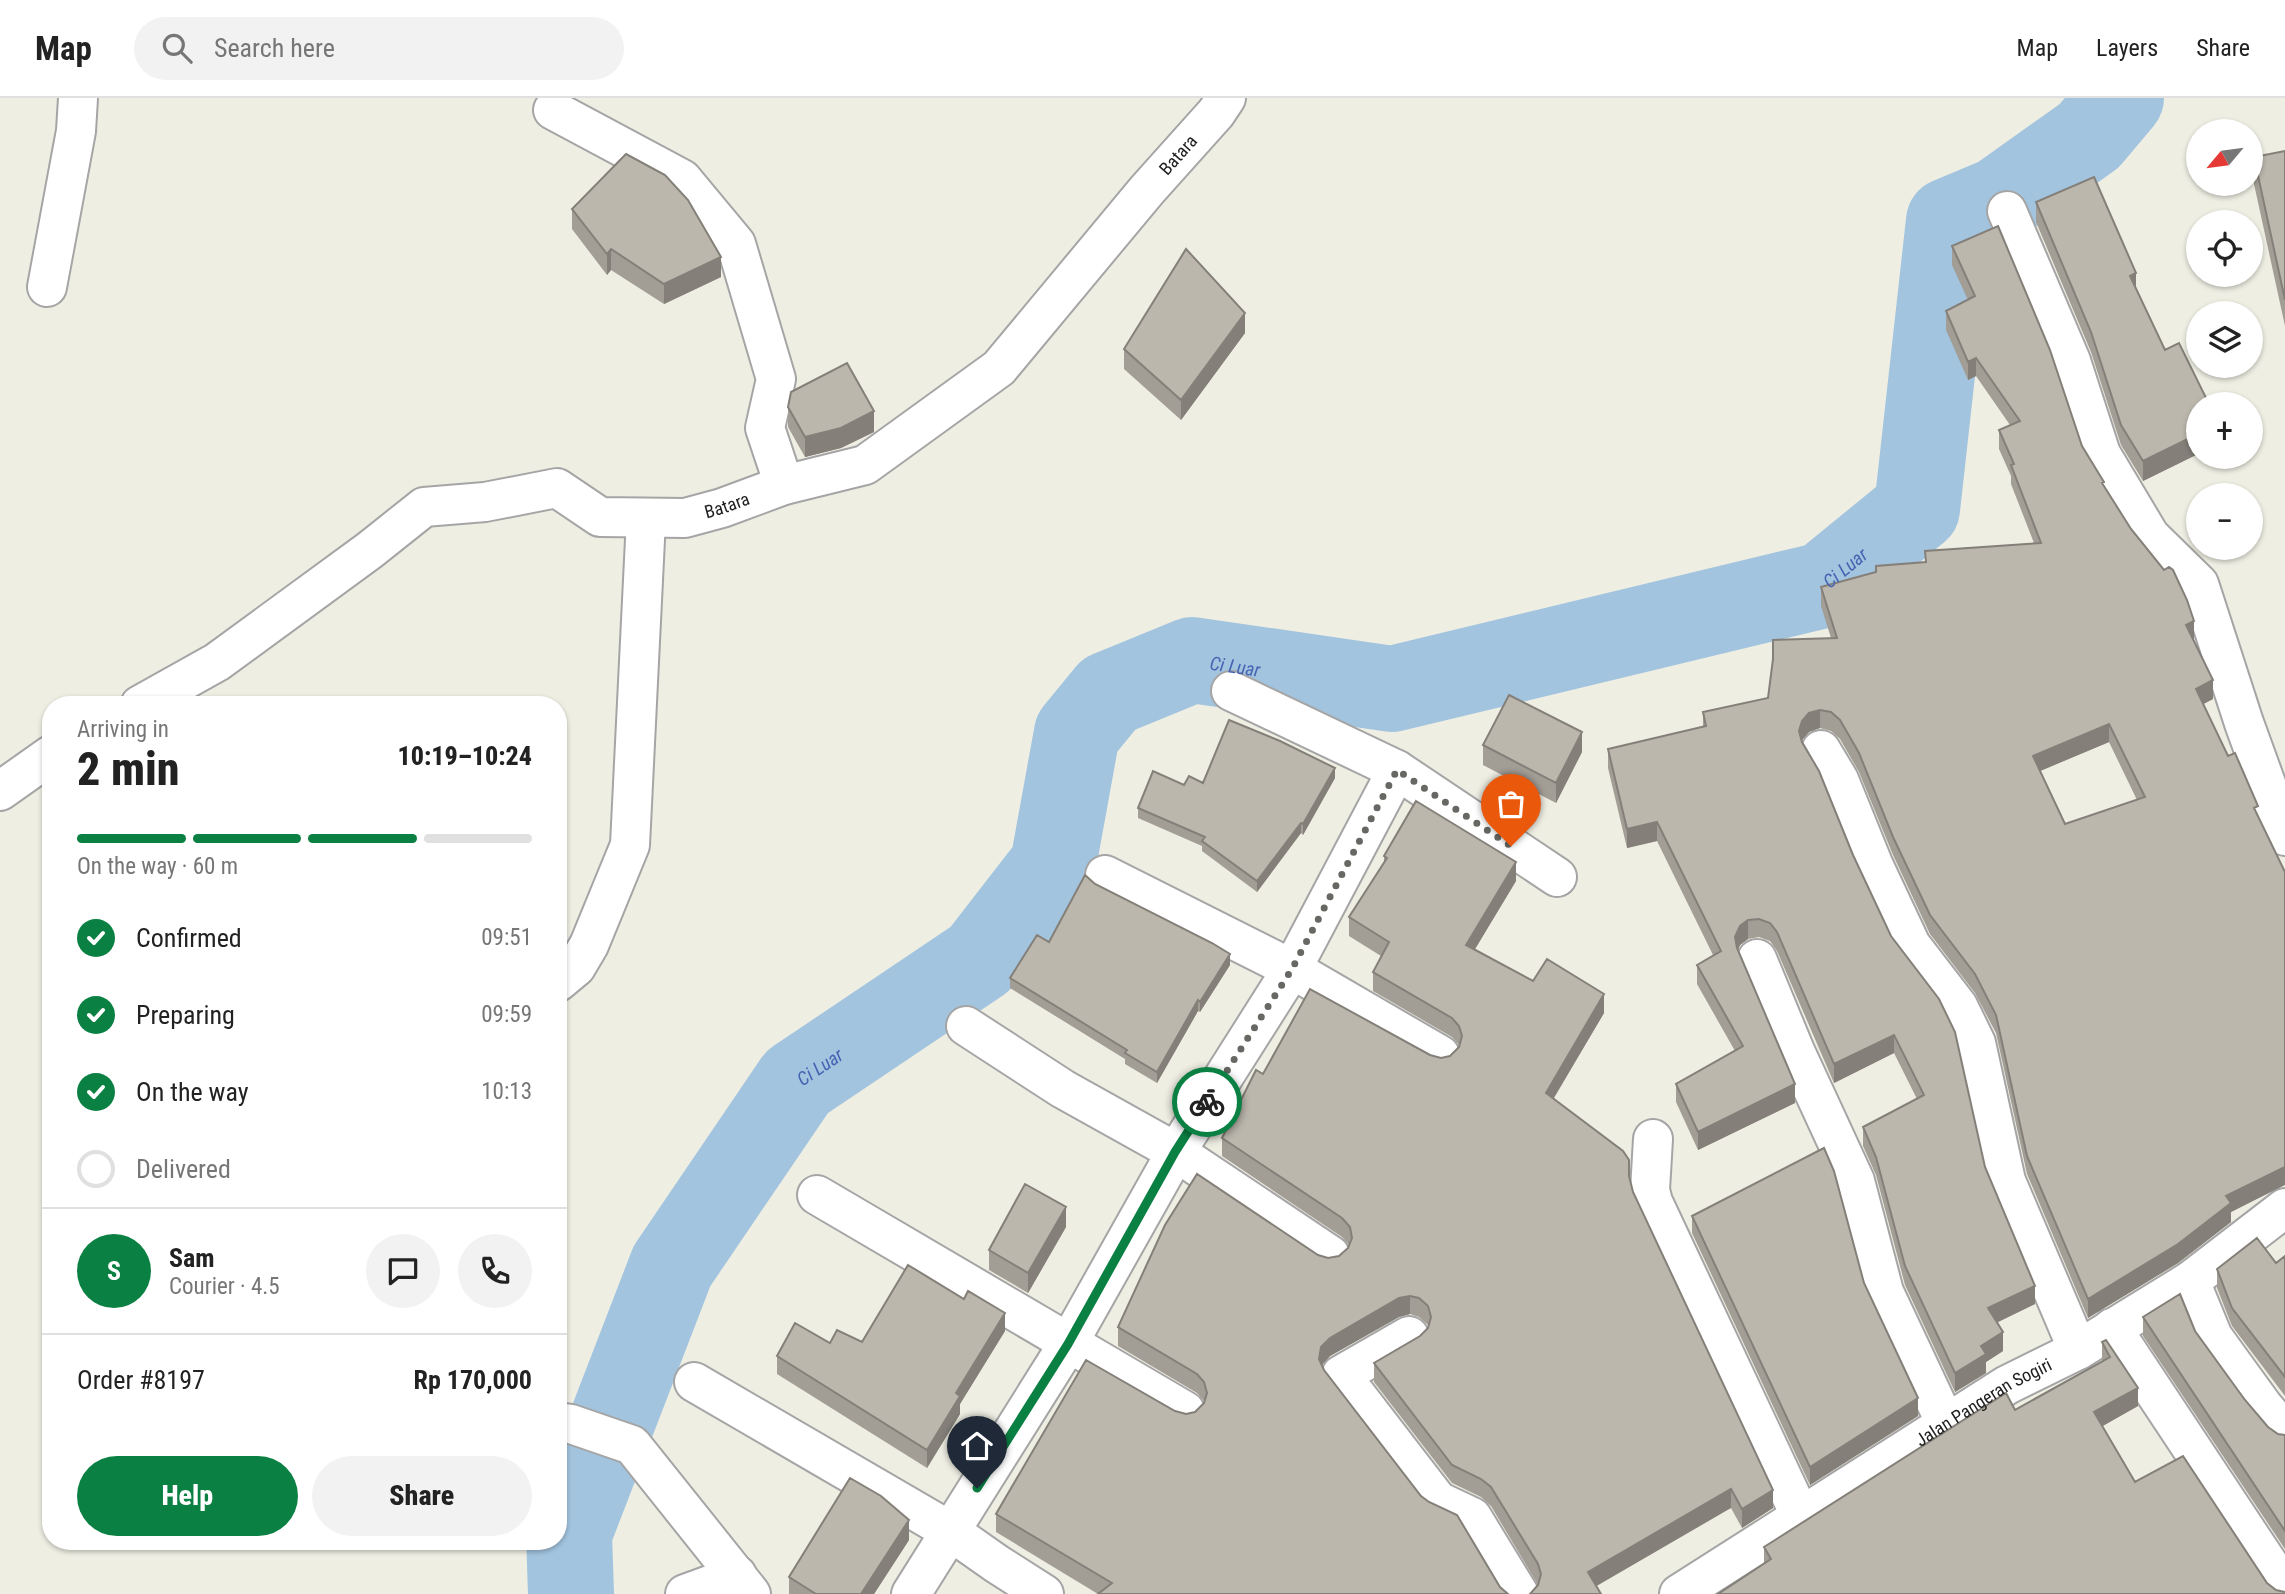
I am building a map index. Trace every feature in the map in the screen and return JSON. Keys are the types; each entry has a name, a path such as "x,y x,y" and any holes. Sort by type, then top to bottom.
{"street":[{"path":"47,287 76,131 78,98"},
{"name":"Batara","path":"156,696 216,662 370,550 424,507 485,502 557,488 600,517 685,518 722,508 784,485 865,465 999,368 1226,98"},
{"path":"553,110 682,179 736,244 776,379 765,428 784,485"},
{"path":"2007,211 2071,361 2101,454 2150,536 2199,584 2244,723 2285,836"},
{"path":"567,974 576,967 589,945 629,845 646,519"},
{"path":"1231,691 1397,770 1557,877"},
{"path":"1821,750 1839,780 1873,864 1911,944 1958,1006 1976,1043 2006,1181 2078,1350"},
{"path":"0,791 42,761"},
{"path":"911,1594 1068,1344 1175,1152 1292,969 1397,770"},
{"path":"1105,875 1292,969 1440,1055"},
{"path":"1757,959 1795,1051 1855,1181 1884,1292 1946,1424"},
{"path":"966,1026 1063,1089 1175,1152 1330,1255"},
{"path":"1653,1139 1650,1190 1653,1202 1801,1517"},
{"path":"817,1195 1185,1411"},
{"name":"Jalan Pangeran Sogiri","path":"1679,1594 2007,1385 2078,1350 2190,1281 2285,1208"},
{"path":"2190,1281 2213,1337 2285,1432"},
{"path":"2112,1328 2285,1589"},
{"path":"1409,1336 1341,1376 1438,1502 1472,1517 1519,1594"},
{"path":"695,1382 950,1531 1044,1594"},
{"path":"567,1424 632,1445 744,1585 685,1594"}],"building":[{"path":"2285,151 2285,300 2262,196 2263,155"},
{"path":"626,154 665,175 688,200 721,257 664,284 611,249 607,254 572,209"},
{"path":"2094,177 2136,273 2130,276 2165,350 2179,343 2186,357 2186,378 2196,378 2203,392 2186,392 2186,440 2143,461 2121,425 2091,332 2036,202"},
{"path":"1998,226 2050,350 2082,446 2131,529 2164,570 2169,567 2173,570 2187,600 2194,621 2186,625 2213,680 2196,689 2228,756 2235,753 2258,806 2254,808 2285,872 2285,1167 2226,1196 2231,1203 2178,1244 2088,1299 2027,1156 1996,1015 1975,974 1930,915 1893,837 1859,753 1840,720 1831,712 1820,710 1809,713 1802,721 1799,731 1802,742 1819,771 1853,855 1891,936 1939,999 1955,1032 1985,1167 2035,1286 1988,1308 2003,1332 1981,1346 1986,1354 1955,1373 1905,1266 1876,1157 1863,1127 1924,1095 1894,1035 1834,1064 1777,932 1770,923 1759,919 1748,920 1740,926 1735,937 1737,948 1795,1084 1698,1132 1676,1084 1743,1046 1697,965 1721,951 1657,822 1627,829 1608,749 1706,726 1703,712 1768,698 1773,640 1837,638 1821,587 1876,572 1876,566 1926,562 1925,551 2041,543 2011,465 2014,464 1999,430 2020,421 1976,358 1968,362 1946,311 1975,296 1952,246","holes":["2109,724 2145,797 2065,824 2033,756"]},
{"path":"1186,249 1245,313 1181,400 1124,349"},
{"path":"847,363 874,411 841,428 805,437 788,407 791,392"},
{"path":"1509,695 1582,732 1556,783 1483,745"},
{"path":"1229,720 1335,768 1303,824 1301,823 1257,881 1202,841 1205,837 1138,808 1153,771 1184,785 1189,776 1203,783"},
{"path":"1416,801 1516,862 1466,945 1533,981 1547,959 1604,994 1546,1093 1623,1151 1629,1160 1633,1192 1773,1490 1742,1509 1731,1489 1588,1572 1601,1594 1530,1594 1538,1585 1541,1574 1538,1564 1491,1487 1452,1465 1374,1363 1420,1336 1428,1328 1431,1317 1428,1306 1419,1298 1410,1296 1399,1298 1330,1338 1321,1347 1319,1359 1324,1370 1421,1496 1457,1515 1500,1587 1508,1594 1098,1594 1112,1583 996,1514 1086,1360 1175,1411 1186,1414 1195,1412 1204,1403 1207,1393 1204,1382 1197,1374 1118,1327 1165,1225 1197,1174 1318,1255 1328,1258 1339,1256 1348,1248 1352,1238 1350,1227 1342,1218 1222,1138 1256,1070 1263,1074 1310,989 1430,1055 1441,1058 1450,1056 1459,1047 1462,1036 1459,1026 1452,1018 1373,972 1389,942 1349,917 1387,858 1384,856"},
{"path":"1085,875 1095,884 1230,954 1200,1002 1198,1000 1157,1072 1125,1053 1127,1050 1010,978 1037,935 1049,942"},
{"path":"1824,1148 1834,1171 1864,1283 1918,1398 1810,1467 1692,1216"},
{"path":"1025,1184 1066,1207 1028,1273 989,1250"},
{"path":"2257,1238 2276,1263 2285,1256 2285,1377 2232,1308 2217,1269"},
{"path":"908,1265 964,1299 968,1291 1005,1313 956,1393 960,1396 927,1450 777,1356 795,1323 830,1343 837,1330 862,1342"},
{"path":"2180,1294 2195,1331 2245,1400 2268,1427 2285,1435 2285,1531 2143,1317"},
{"path":"2106,1340 2138,1388 2094,1412 2135,1482 2183,1456 2267,1583 2285,1594 1718,1594 1771,1559 1764,1547 2006,1393 2015,1410 2110,1357 2102,1342"},
{"path":"850,1478 881,1496 909,1520 861,1594 816,1594 789,1577"}],"waterway":[{"name":"Ci Luar","path":"571,1594 569,1533 672,1266 797,1082 980,959 1053,865 1077,733 1109,694 1192,660 1392,689 1824,585 1917,509 1949,221 1999,200 2089,136 2121,98"}],"way so far":[{"path":"1207,1102 1292,969 1397,770 1511,846"}],"route":[{"path":"977,1488 1068,1344 1175,1152 1207,1102"}]}
